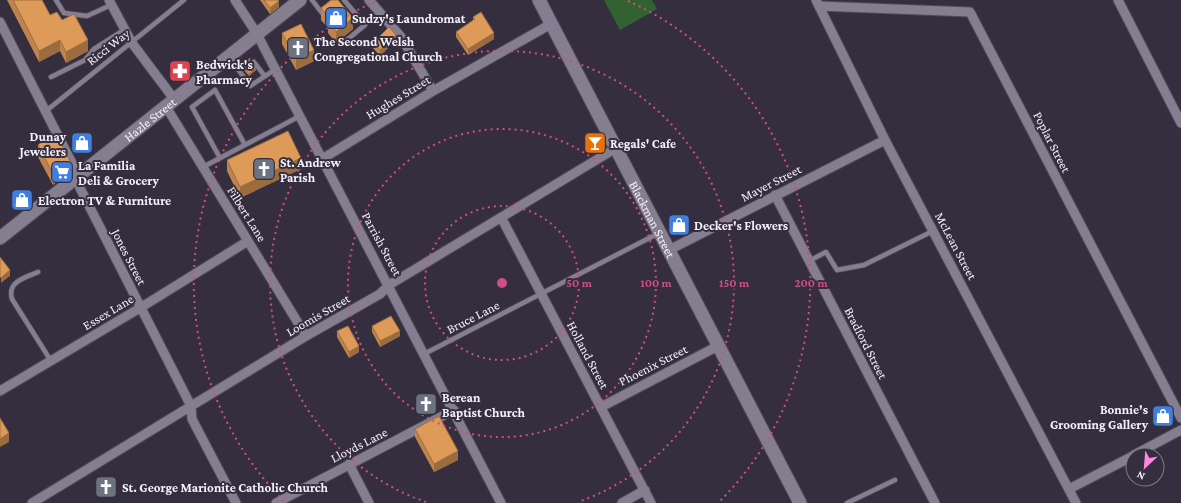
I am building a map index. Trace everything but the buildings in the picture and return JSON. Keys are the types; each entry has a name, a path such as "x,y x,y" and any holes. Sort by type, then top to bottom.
{"main road":[{"name":"Hazle Street","path":"0,238 300,0"},
{"name":"Blackman Street","path":"539,0 800,503"}],"street":[{"name":"Parrish Street","path":"235,0 258,34 501,503"},
{"path":"369,0 401,37 433,91"},
{"path":"1118,0 1181,123"},
{"name":"Filbert Lane","path":"110,2 124,30 170,102 203,167 306,336"},
{"name":"McLean Street","path":"817,3 933,231 1076,503"},
{"name":"Poplar Street","path":"817,3 970,12 1181,418"},
{"name":"Jones Street","path":"0,22 46,110 74,169 76,178 140,308 191,406 192,419 236,503"},
{"name":"Hughes Street","path":"322,159 433,91 551,24"},
{"name":"Mayer Street","path":"669,250 886,140"},
{"name":"Loomis Street","path":"32,503 306,336 380,294 389,285 502,219 616,148"},
{"name":"Bradford Street","path":"775,195 935,503"},
{"name":"Holland Street","path":"502,219 651,503"},
{"name":"Essex Lane","path":"0,391 140,308 248,241"},
{"name":"Phoenix Street","path":"600,407 718,346"},
{"name":"Lloyds Lane","path":"276,503 454,410"},
{"path":"1149,447 1181,430"},
{"path":"1069,489 1125,460"},
{"path":"349,464 369,503"},
{"path":"622,503 645,490"}],"lane":[{"path":"56,0 64,13 87,16 110,2"},
{"name":"Ricci Way","path":"46,110 132,43 184,0"},
{"path":"312,0 322,13 332,4"},
{"path":"342,44 365,25 344,0"},
{"path":"51,77 85,60 94,50 124,30"},
{"path":"228,56 242,72 250,86 264,75 276,69"},
{"path":"252,64 254,62 257,68 264,75"},
{"path":"220,158 192,107 215,90 245,145"},
{"path":"203,167 300,116"},
{"path":"809,261 826,252 837,270 864,265 933,231"},
{"name":"Bruce Lane","path":"424,354 659,232"},
{"path":"38,272 16,282 12,286 10,292 12,299 51,361"},
{"path":"847,503 895,480"}],"green space":[{"path":"604,0 652,0 657,9 620,30"}],"place":[{"name":"Sudzy's Laundromat","path":"336,18"},
{"name":"The Second Welsh Congregational Church","path":"298,48"},
{"name":"Bedwick's Pharmacy","path":"180,71"},
{"name":"Dunay Jewelers","path":"82,143"},
{"name":"Regals' Cafe","path":"595,143"},
{"name":"St. Andrew Parish","path":"264,169"},
{"name":"La Familia Deli & Grocery","path":"62,172"},
{"name":"Electron TV & Furniture","path":"22,200"},
{"name":"Decker's Flowers","path":"679,225"},
{"name":"Berean Baptist Church","path":"426,404"},
{"name":"Bonnie's Grooming Gallery","path":"1163,416"},
{"name":"St. George Marionite Catholic Church","path":"106,487"}]}
